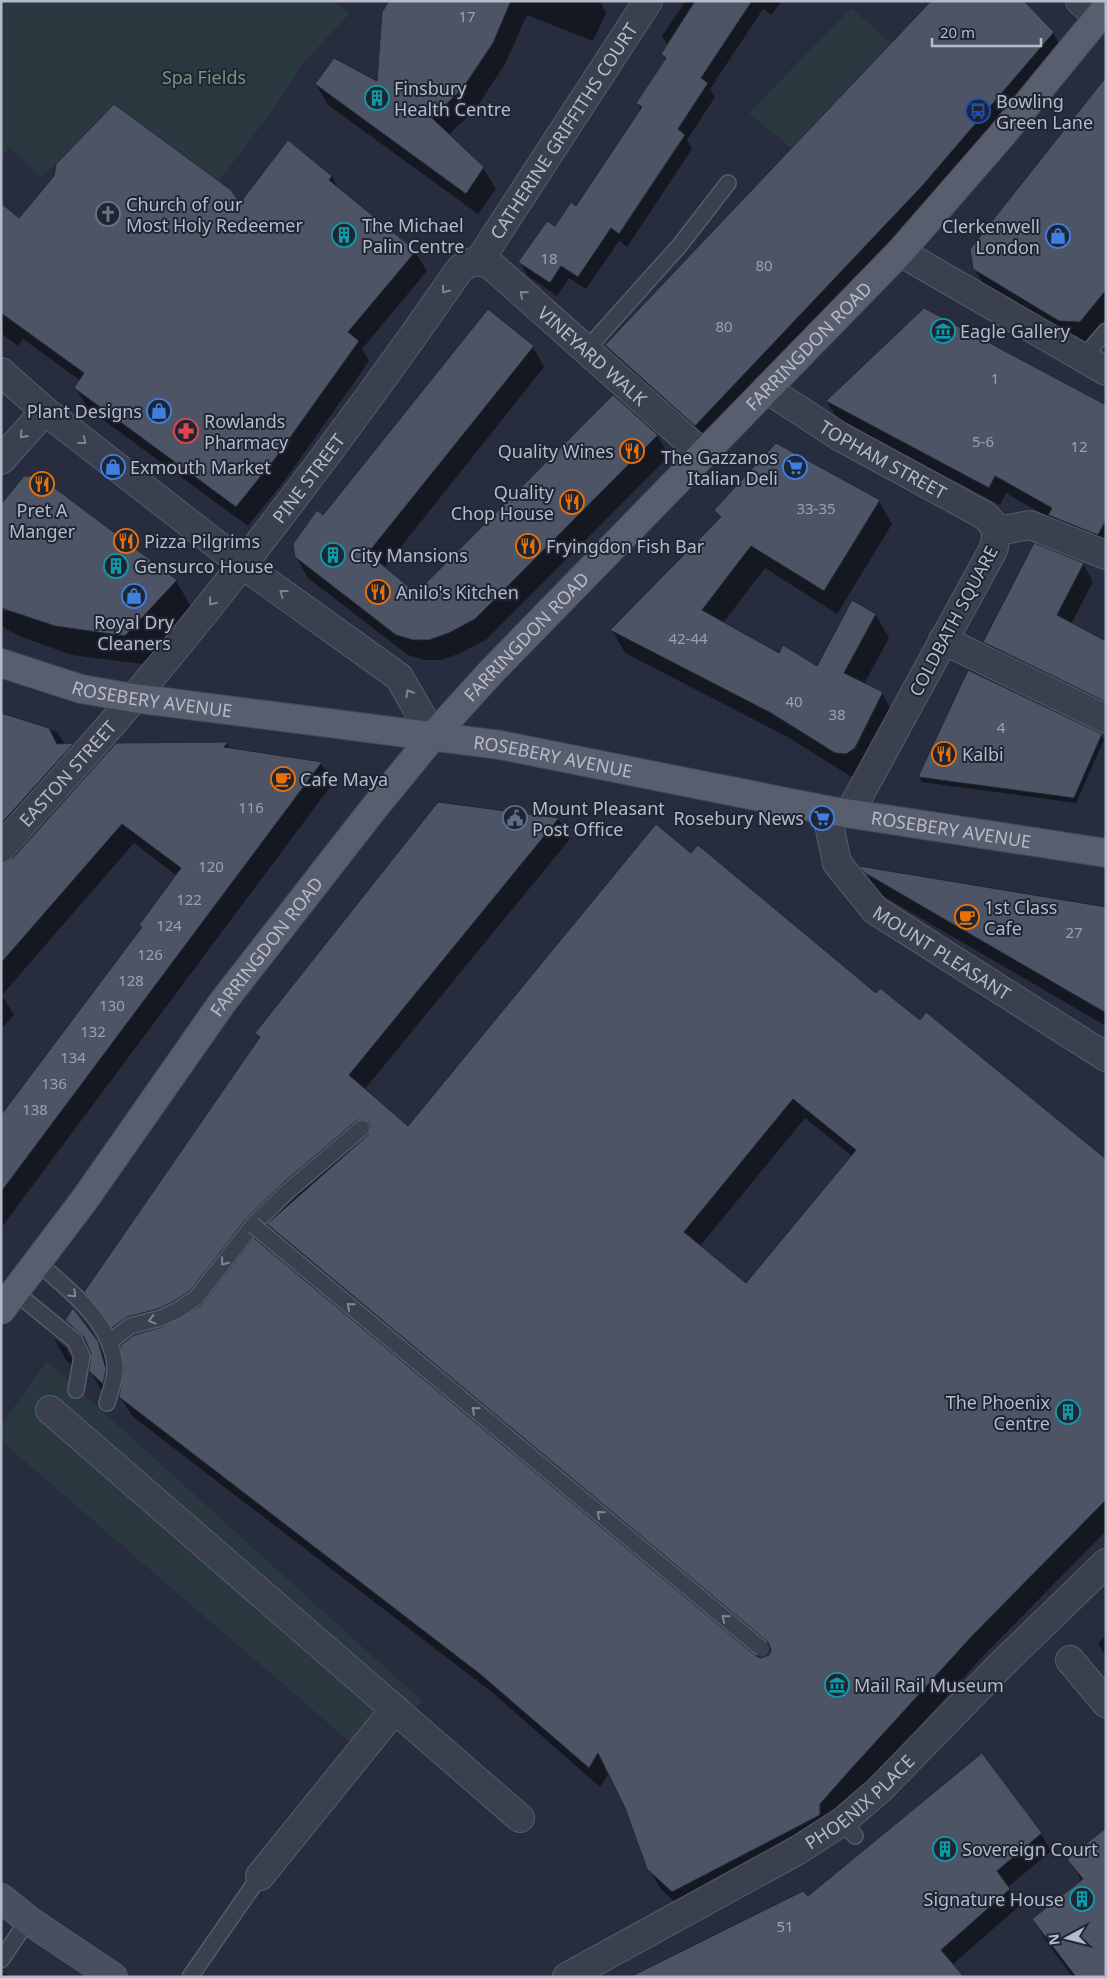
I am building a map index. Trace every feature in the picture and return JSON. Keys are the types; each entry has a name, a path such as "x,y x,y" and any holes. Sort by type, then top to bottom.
{"main road":[{"name":"FARRINGDON ROAD","path":"8,1301 85,1199 222,1003 433,736 492,671 900,252 1001,136 1095,9"},
{"name":"ROSEBERY AVENUE","path":"1,663 81,689 134,698 500,745 838,811 1106,853"},
{"path":"1,1898 28,1920 113,1977"}],"street":[{"name":"CATHERINE GRIFFITHS COURT","path":"480,261 648,1"},
{"path":"900,252 1095,365"},
{"name":"PINE STREET","path":"134,698 243,565 403,350 460,268 470,261 480,261"},
{"name":"VINEYARD WALK","path":"480,261 491,266 587,349 703,454"},
{"path":"1,372 45,411 243,565 399,677 433,736"},
{"name":"TOPHAM STREET","path":"767,388 839,436 984,516 992,521 997,531"},
{"path":"1,460 45,411"},
{"name":"COLDBATH SQUARE","path":"838,811 943,640 994,550 997,531 1030,525 1106,555"},
{"path":"943,640 1106,719"},
{"name":"EASTON STREET","path":"1,848 134,698"},
{"name":"MOUNT PLEASANT","path":"838,811 837,863 875,910 1106,1058"},
{"path":"50,1410 520,1818"},
{"name":"PHOENIX PLACE","path":"567,1977 818,1839 849,1828 880,1790 1001,1666 1106,1564"},
{"path":"1070,1660 1106,1703"},
{"path":"260,1876 395,1709"}],"lane":[{"path":"587,349 680,245 728,183"},
{"path":"1095,365 1106,331"},
{"path":"110,1342 130,1326 161,1318 196,1298 253,1225 362,1128"},
{"path":"253,1225 762,1649"},
{"path":"36,1262 76,1296 110,1342 115,1370 107,1403"},
{"path":"8,1301 75,1341 82,1356 76,1390"},
{"path":"190,1977 260,1876"},
{"path":"1,1960 28,1920"}],"green space":[{"name":"Spa Fields","path":"1,1 333,1 350,13 303,63 271,112 213,189 114,105 56,164 40,177 11,148 1,155"},
{"path":"851,8 893,45 797,153 749,113"},
{"path":"47,1361 422,1701 372,1761 1,1441 1,1425"}],"building":[{"name":"Finsbury Health Centre","path":"389,1 511,1 493,43 463,88 432,118 484,167 466,194 315,84 334,58 377,81 382,12"},
{"path":"695,1 752,1 701,78 708,83 678,129 685,135 619,234 611,228 578,277 561,266 550,283 518,262 547,221 555,226 571,202 576,206 642,107 636,103 666,58 661,54"},
{"path":"931,1 1024,1 1054,32 923,185 695,426 605,345"},
{"path":"1106,77 1106,290 1080,322 1059,321 973,269 970,249"},
{"path":"114,104 231,190 240,203 288,140 332,176 329,180 416,251 348,332 359,341 274,460 236,507 74,388 84,373 1,313 1,203 19,218 54,176 56,164"},
{"path":"924,308 1106,405 1106,520 1098,535 1048,515 1052,508 995,476 989,488 826,401"},
{"path":"488,309 534,346 368,553 416,593 613,395 658,435 475,619 449,633 429,640 413,640 396,635 295,557 293,544 317,510 323,515"},
{"path":"776,443 880,500 824,591 751,546 702,610 779,653 783,645 817,666 852,600 876,614 844,673 883,692 855,748 846,754 835,753 771,713 610,630 721,517 714,510"},
{"name":"Gensurco House","path":"24,476 39,476 177,580 125,636 55,626 1,608 1,504"},
{"path":"1034,543 1084,563 1057,615 1106,641 1106,702 983,642"},
{"path":"968,670 1102,734 1074,798 918,777"},
{"path":"1,713 49,728 57,744 74,743 1,824"},
{"path":"228,742 224,747 322,762 1,1192 1,1115 142,927 139,925 181,868 122,824 1,963 1,863 13,858 116,743"},
{"path":"438,802 559,818 349,1075 408,1126 656,824 691,853 698,845 876,993 880,988 920,1020 926,1012 1106,1159 1106,1500 973,1635 851,1769 820,1804 820,1815 672,1892 647,1869 625,1808 598,1753 589,1768 480,1674 119,1397 124,1369 120,1346 134,1335 165,1326 201,1306 254,1238 756,1656 761,1658 769,1655 771,1650 768,1642 267,1224 368,1135 371,1127 369,1122 361,1119 356,1121 281,1185 246,1219 190,1291 158,1309 127,1317 112,1328 84,1292 260,1037 255,1033","holes":["793,1099 856,1150 746,1283 684,1232"]},
{"path":"859,866 1106,907 1106,1013 865,873"},
{"path":"73,1308 98,1341 106,1369 103,1384 89,1371 91,1353 84,1337 65,1320"},
{"path":"982,1753 1042,1833 997,1871 1010,1889 941,1950 964,1977 630,1977 803,1891 808,1896"},
{"name":"Signature House","path":"1106,1828 1106,1977 1076,1977 1032,1919 1083,1879 1067,1859"}],"place":[{"name":"Finsbury Health Centre","path":"377,98"},
{"name":"Bowling Green Lane","path":"978,111"},
{"name":"Church of our Most Holy Redeemer","path":"108,214"},
{"name":"The Michael Palin Centre","path":"344,235"},
{"name":"Clerkenwell London","path":"1058,236"},
{"name":"Eagle Gallery","path":"943,331"},
{"name":"Plant Designs","path":"159,411"},
{"name":"Rowlands Pharmacy","path":"186,431"},
{"name":"Quality Wines","path":"632,451"},
{"name":"Exmouth Market","path":"113,467"},
{"name":"The Gazzanos Italian Deli","path":"795,467"},
{"name":"Pret A Manger","path":"42,484"},
{"name":"Quality Chop House","path":"572,502"},
{"name":"Pizza Pilgrims","path":"126,541"},
{"name":"Fryingdon Fish Bar","path":"528,546"},
{"name":"City Mansions","path":"333,555"},
{"name":"Gensurco House","path":"116,566"},
{"name":"Anilo's Kitchen","path":"378,592"},
{"name":"Royal Dry Cleaners","path":"134,596"},
{"name":"Kalbi","path":"944,754"},
{"name":"Cafe Maya","path":"283,779"},
{"name":"Mount Pleasant Post Office","path":"515,818"},
{"name":"Rosebury News","path":"822,818"},
{"name":"1st Class Cafe","path":"967,917"},
{"name":"The Phoenix Centre","path":"1068,1412"},
{"name":"Mail Rail Museum","path":"837,1685"},
{"name":"Sovereign Court","path":"945,1849"},
{"name":"Signature House","path":"1082,1899"}]}
